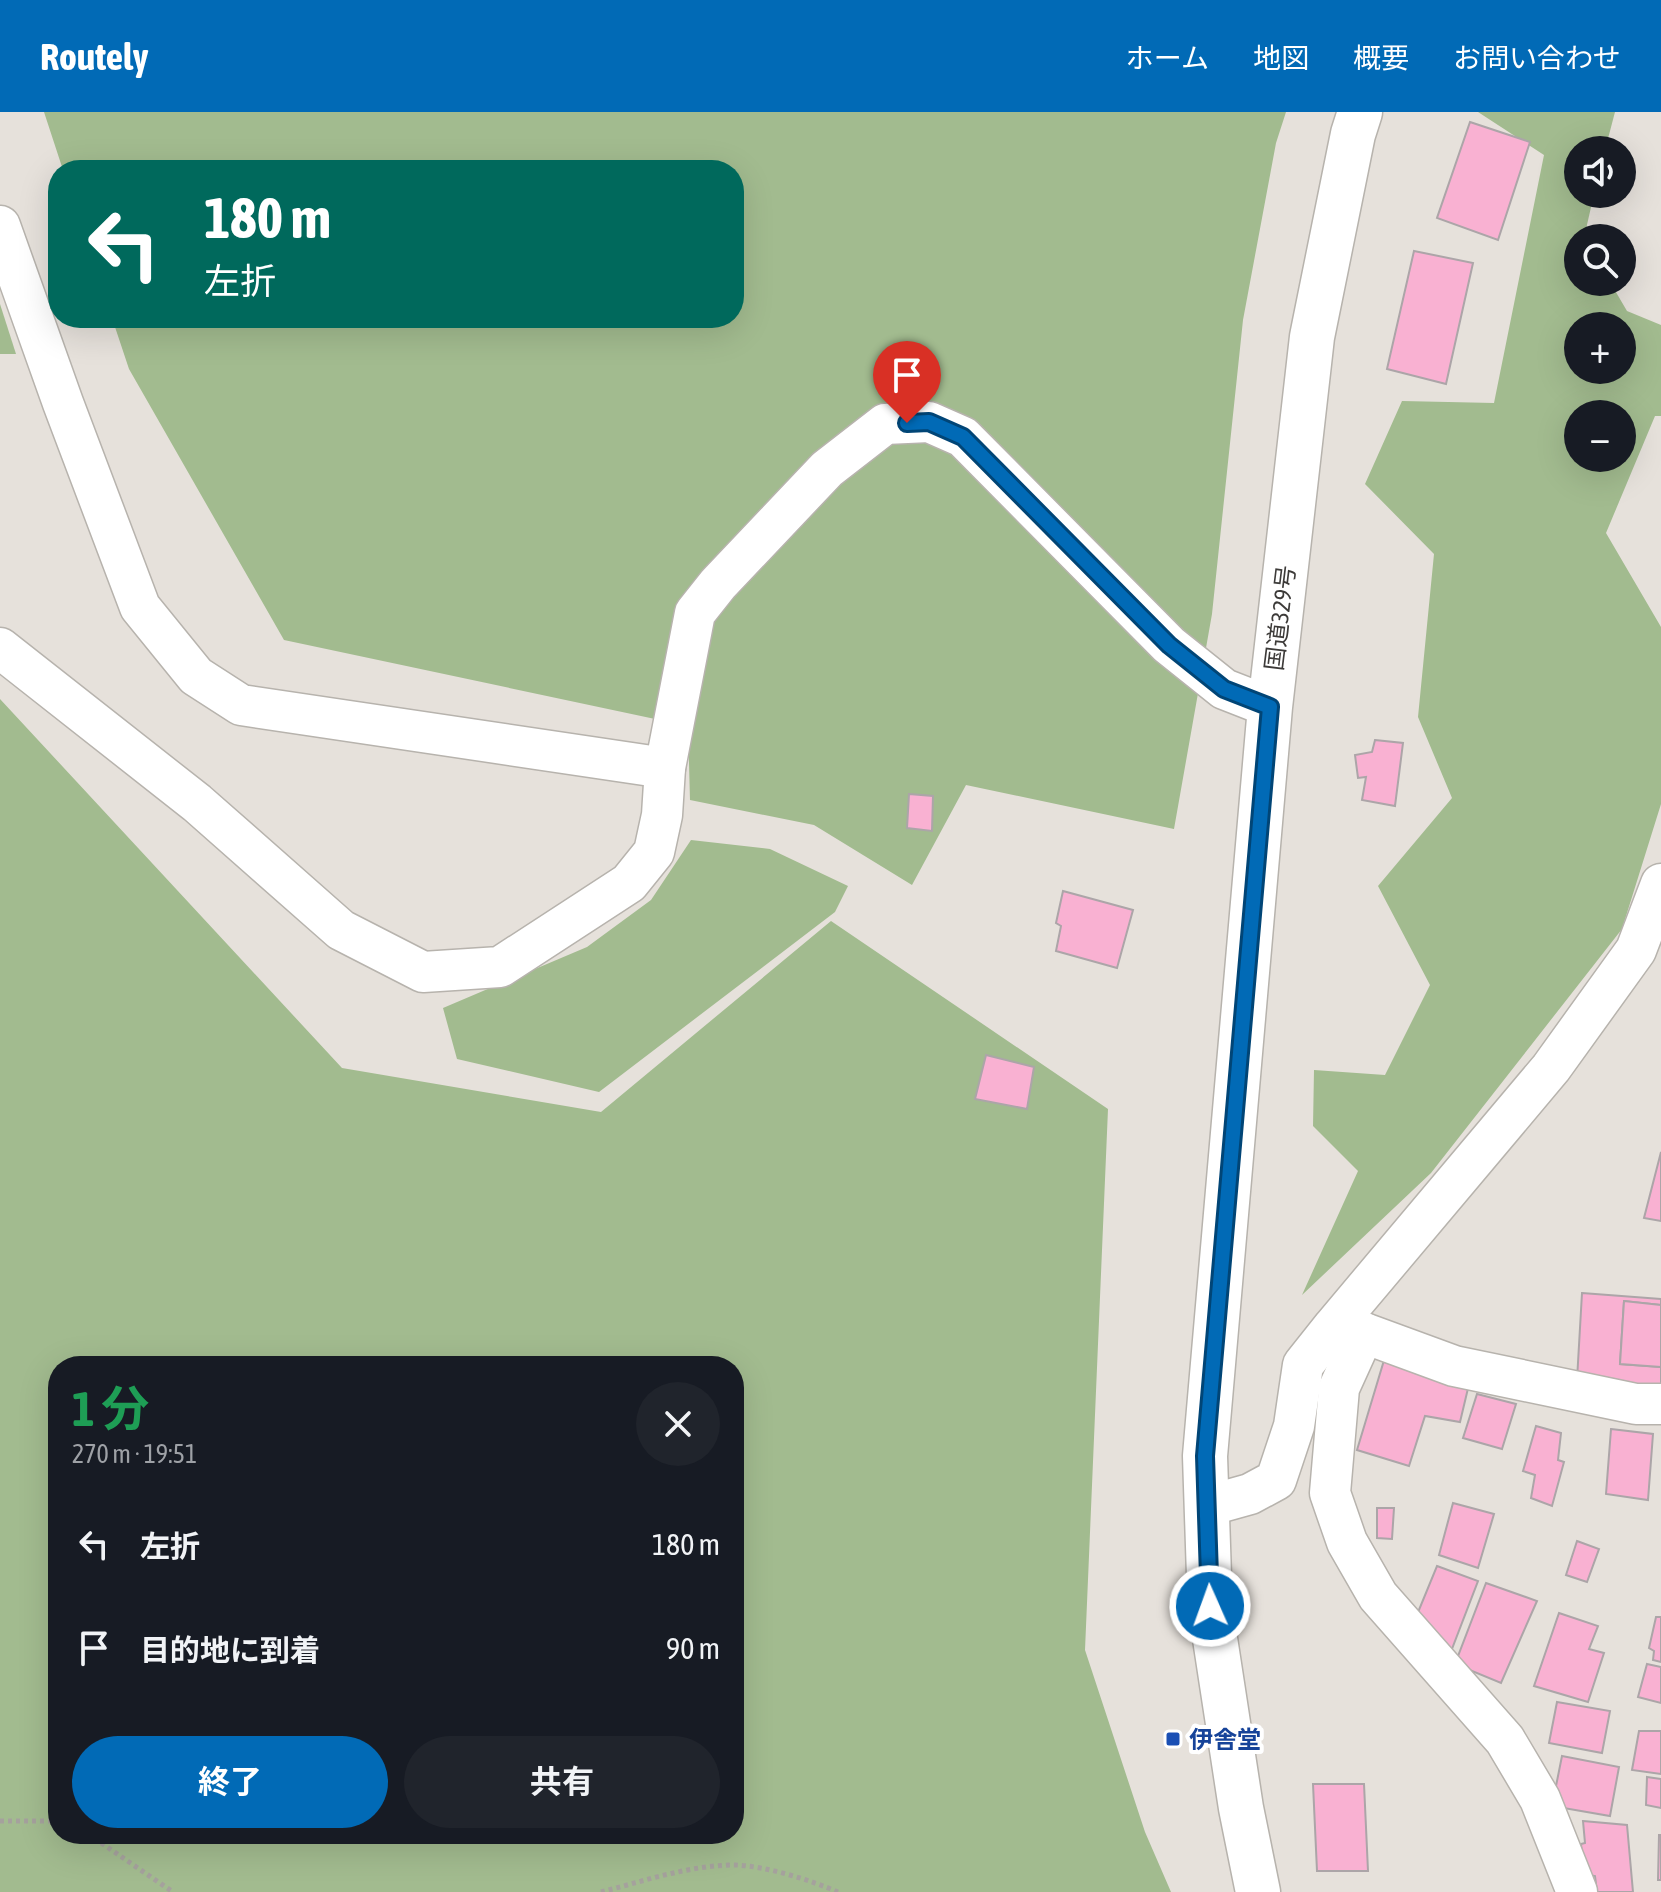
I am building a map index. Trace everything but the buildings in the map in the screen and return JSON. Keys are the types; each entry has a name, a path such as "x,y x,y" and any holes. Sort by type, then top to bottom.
{"highway":[{"name":"国道329号","path":"1258,1892 1241,1808 1210,1606 1205,1456 1270,707 1312,337 1360,112"}],"street":[{"path":"0,226 140,607 196,676 241,705 665,768"},
{"path":"0,648 197,803 341,930 423,972 500,967 629,883 654,852 662,815 665,768 695,613 718,584 827,469 885,424 929,422 963,437 1169,645 1224,689 1270,707"},
{"path":"1207,1506 1250,1494 1276,1480 1294,1426 1303,1365 1349,1330 1551,1068 1636,950 1661,884"},
{"path":"1349,1330 1454,1366 1636,1404 1661,1404"},
{"path":"1349,1330 1339,1388 1330,1493 1347,1542 1378,1596 1505,1740 1540,1799 1577,1892"}],"path":[{"path":"0,1821 48,1821"},
{"path":"103,1844 173,1892"},
{"path":"601,1892 693,1869 738,1865 810,1879 838,1892"}],"green space":[{"path":"44,112 1286,112 1276,143 1243,320 1212,614 1174,829 966,785 912,885 814,825 690,800 688,726 284,640 129,369 115,328 744,328 744,160 60,160"},
{"path":"1478,112 1615,112 1609,136 1564,136 1564,208 1591,208 1587,224 1564,224 1564,296 1618,296 1629,312 1564,312 1564,384 1636,384 1636,315 1661,325 1661,416 1655,416 1636,461 1636,400 1564,400 1564,472 1632,472 1606,533 1661,627 1661,804 1622,929 1431,1173 1302,1295 1358,1171 1313,1126 1314,1070 1385,1075 1430,985 1378,886 1452,798 1418,717 1434,554 1365,484 1402,401 1494,403 1544,155"},
{"path":"0,304 16,354 0,354"},
{"path":"0,699 342,1068 601,1112 831,921 1108,1109 1085,1650 1145,1832 1171,1892 0,1892"},
{"path":"691,840 770,849 848,886 835,912 599,1092 457,1059 443,1008 587,947 651,900"}],"place":[{"name":"伊舎堂","path":"1173,1739"}],"route":[{"path":"907,423 929,422 963,437 1169,645 1224,689 1270,707 1205,1456 1210,1606"}]}
